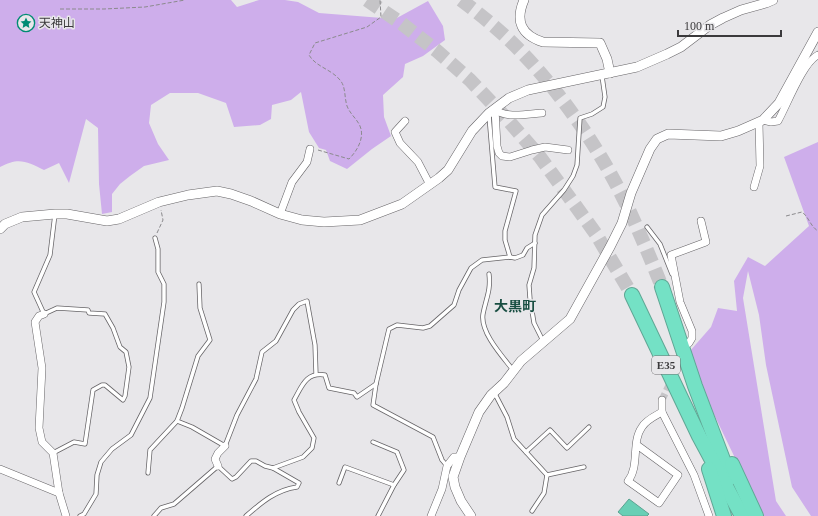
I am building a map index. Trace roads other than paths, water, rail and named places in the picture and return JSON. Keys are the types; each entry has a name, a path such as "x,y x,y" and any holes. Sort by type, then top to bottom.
{"highway":[{"name":"E35","path":"662,287 695,386 706,434"},
{"name":"E35","path":"632,294 706,434 744,516"},
{"path":"706,434 724,516"},
{"path":"706,434 732,464 756,516"}],"street":[{"path":"524,0 521,6 520,17 521,26 526,34 543,42 600,43 607,59 606,74"},
{"path":"0,229 6,224 22,217 55,214 68,214 107,221 119,219 159,202 188,195 217,191 244,198 280,214 302,220 324,222 360,220 402,204 430,185 448,170 472,130 492,111 509,98 528,90 637,67 681,47 710,25 723,18 741,10 773,0"},
{"path":"470,516 461,501 455,487 453,477 479,412 494,392 504,383 521,360 570,319 622,223 631,193 650,149 657,139 668,134 721,136 761,121 779,103 818,32"},
{"path":"761,121 778,121 805,68 814,57 818,55"},
{"path":"492,111 514,115 542,113"},
{"path":"492,111 497,146 499,153 502,156 510,157 545,147 568,150"},
{"path":"405,121 395,132 400,143 418,162 430,185"},
{"path":"754,187 760,166 761,121"},
{"path":"280,214 292,182 307,162 310,149"},
{"path":"689,343 692,338 692,331 680,302 671,254 706,242 700,221"},
{"path":"44,314 39,316 36,322 42,368 39,428 42,442 53,453 59,493 66,516"},
{"path":"662,400 662,412 694,475 709,516"},
{"path":"637,445 678,475 659,503 628,481 633,471 638,435 642,427 649,420 662,412"},
{"path":"218,466 214,459 225,446"},
{"path":"431,516 442,490 447,466 454,457 460,457"},
{"path":"0,469 59,493"}],"lane":[{"path":"543,342 534,323 529,286 534,268 535,235 542,215 574,176 577,165 580,118 592,114 603,107 606,74"},
{"path":"492,111 495,187 516,191 505,231 505,240 510,257"},
{"path":"53,453 74,442 85,444 93,390 105,385 123,400 125,396 129,367 126,352 120,347 113,328 105,314 89,313 88,310 57,308 44,314 34,292 50,255 55,214"},
{"path":"647,227 660,244 676,282"},
{"path":"80,516 84,514 96,494 97,475 102,462 112,449 132,435 150,398 164,302 164,284 158,272 158,249 155,238"},
{"path":"447,466 442,460 433,437 373,405 376,384 389,329 396,325 422,328 430,326 454,305 459,290 471,268 482,260 510,257 515,258 523,255 527,248 535,243"},
{"path":"489,274 491,285 482,315 484,325 494,346 514,370"},
{"path":"148,473 150,450 177,420 198,356 210,340 200,308 199,284"},
{"path":"177,420 225,446 237,415 256,379 262,352 276,341 293,310 299,304 307,301 315,345 316,374"},
{"path":"273,468 303,457 312,448 314,438 294,400 308,378 316,374 325,375 329,388 354,394 357,397 376,384"},
{"path":"494,392 507,417 514,439 547,474"},
{"path":"526,452 550,430 567,448 589,427"},
{"path":"373,442 396,452 404,470 394,485 378,516"},
{"path":"154,516 161,508 174,504 218,466 232,479 236,477 251,461 256,461 273,468 299,483 297,486 288,488 264,500 246,516"},
{"path":"339,483 345,467 394,485"},
{"path":"547,474 584,467"},
{"path":"532,511 544,493 547,474"}],"tunnel":[{"path":"367,0 401,23 437,51 470,80 507,119 540,157 596,234 632,295"},
{"path":"461,0 495,27 522,52 552,87 580,124 622,195 662,287"},
{"path":"662,400 683,355"}],"place":[{"name":"天神山","path":"26,23"}],"district":[{"name":"大黒町","path":"515,306"}]}
